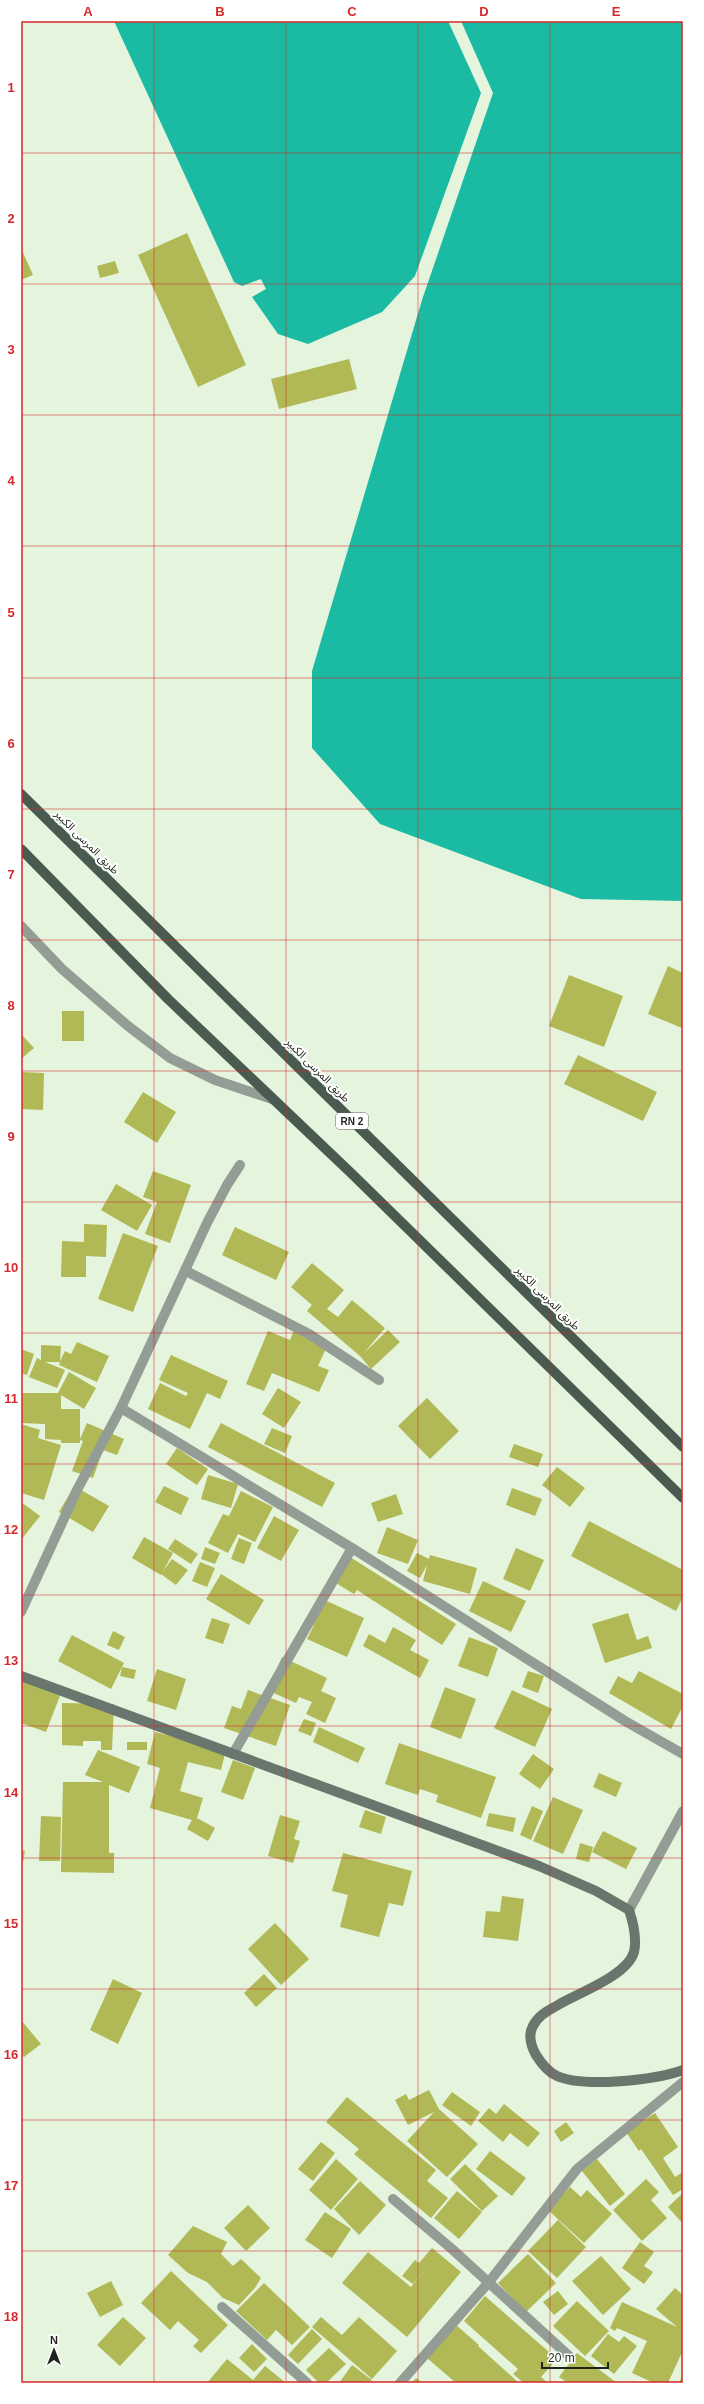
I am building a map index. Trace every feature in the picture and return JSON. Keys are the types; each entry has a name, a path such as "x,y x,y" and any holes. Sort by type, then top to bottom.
{"main road":[{"name":"طريق المرسى الكبير","path":"21,794 683,1447"},
{"path":"21,849 168,999 350,1172 683,1498"},
{"path":"21,1676 539,1866 596,1891 629,1910 633,1924 634,1952 625,1967 608,1979 540,2015 532,2026 530,2037 533,2050 542,2065 557,2076 584,2080 614,2082 640,2080 669,2075 683,2070"}],"street":[{"path":"21,926 62,969 128,1026 170,1058 215,1080 272,1099"},
{"path":"21,1612 77,1490 121,1408 207,1223 227,1185 240,1165"},
{"path":"186,1271 309,1334 379,1380"},
{"path":"121,1408 352,1548 625,1721 683,1754"},
{"path":"233,1754 352,1548"},
{"path":"629,1910 683,1810"},
{"path":"400,2383 489,2282 577,2169 683,2082"},
{"path":"393,2199 489,2282 569,2356"},
{"path":"222,2307 307,2383"}],"water":[{"path":"114,21 448,21 481,93 415,276 382,312 308,344 278,334 252,297 266,289 261,279 242,286 234,282"},
{"path":"461,21 683,21 683,901 581,899 380,824 312,748 312,671 422,300 493,93"}],"building":[{"path":"187,233 246,365 198,387 138,255"},
{"path":"21,248 33,275 21,280"},
{"path":"115,261 119,273 100,278 97,266"},
{"path":"349,359 357,389 279,409 271,379"},
{"path":"668,966 683,973 682,1028 648,1014"},
{"path":"569,975 623,996 604,1047 549,1026"},
{"path":"62,1011 84,1011 84,1041 62,1041"},
{"path":"21,1034 34,1048 21,1059"},
{"path":"578,1055 657,1092 643,1121 564,1084"},
{"path":"21,1072 44,1073 43,1110 21,1109"},
{"path":"143,1092 176,1112 157,1143 124,1122"},
{"path":"153,1171 191,1185 170,1243 145,1234 157,1202 143,1197"},
{"path":"116,1184 152,1205 137,1231 101,1210"},
{"path":"84,1224 107,1225 106,1257 86,1256 86,1277 61,1277 62,1241 84,1242"},
{"path":"235,1227 289,1252 276,1280 222,1255"},
{"path":"123,1233 158,1246 133,1312 98,1299"},
{"path":"312,1263 344,1290 327,1309 338,1317 352,1300 385,1328 364,1353 388,1330 400,1342 371,1369 360,1356 307,1311 312,1305 291,1287"},
{"path":"295,1328 329,1342 318,1366 329,1370 319,1392 272,1373 264,1391 246,1384 268,1331 290,1340"},
{"path":"77,1342 109,1356 97,1382 59,1365 60,1362 45,1362 65,1370 57,1388 29,1377 37,1358 41,1360 41,1345 61,1346 60,1361 65,1351 71,1354"},
{"path":"21,1349 34,1354 27,1375 21,1373"},
{"path":"171,1355 228,1381 220,1399 207,1393 190,1429 148,1409 160,1383 186,1396 188,1393 159,1380"},
{"path":"69,1372 96,1388 84,1409 61,1395 61,1409 80,1409 80,1439 87,1423 124,1439 117,1455 103,1450 93,1478 72,1471 83,1441 80,1440 80,1443 61,1443 61,1440 45,1439 45,1424 21,1423 21,1393 58,1393"},
{"path":"278,1388 301,1402 284,1428 262,1414"},
{"path":"427,1398 459,1431 430,1459 398,1426"},
{"path":"221,1423 335,1483 322,1507 208,1447"},
{"path":"21,1424 40,1430 38,1438 61,1445 44,1500 21,1493"},
{"path":"272,1428 292,1436 285,1453 264,1444"},
{"path":"514,1444 543,1454 538,1467 509,1457"},
{"path":"177,1448 208,1469 197,1485 166,1464"},
{"path":"557,1467 585,1488 570,1507 542,1485"},
{"path":"208,1475 238,1484 231,1508 201,1499"},
{"path":"74,1486 109,1506 93,1532 59,1512"},
{"path":"164,1486 189,1498 181,1515 155,1502"},
{"path":"512,1488 542,1499 535,1516 506,1505"},
{"path":"241,1491 273,1507 255,1542 238,1534 228,1553 208,1543 223,1514 229,1516"},
{"path":"396,1494 403,1514 378,1522 371,1503"},
{"path":"21,1502 40,1516 21,1540"},
{"path":"274,1516 299,1530 281,1561 257,1548"},
{"path":"589,1521 683,1570 683,1597 676,1611 571,1556"},
{"path":"387,1527 418,1540 408,1564 377,1553"},
{"path":"144,1537 173,1553 161,1575 132,1558"},
{"path":"239,1538 252,1543 244,1564 231,1559"},
{"path":"175,1539 198,1554 191,1564 168,1549"},
{"path":"205,1547 220,1553 215,1564 201,1559"},
{"path":"516,1548 544,1560 530,1591 503,1579"},
{"path":"417,1553 429,1559 430,1555 477,1568 470,1594 423,1581 427,1565 420,1578 407,1571"},
{"path":"350,1557 456,1624 442,1645 357,1590 354,1594 334,1582"},
{"path":"172,1559 188,1570 176,1585 161,1574"},
{"path":"200,1562 215,1568 207,1587 192,1581"},
{"path":"221,1574 264,1600 249,1625 206,1599"},
{"path":"483,1581 526,1601 511,1632 469,1611"},
{"path":"318,1597 364,1618 347,1657 307,1639 314,1625 307,1622"},
{"path":"628,1613 637,1640 648,1636 652,1648 605,1663 592,1624"},
{"path":"212,1618 230,1624 223,1644 205,1638"},
{"path":"393,1627 416,1640 410,1650 429,1660 420,1678 363,1646 369,1634 385,1643"},
{"path":"113,1631 125,1637 119,1650 107,1645"},
{"path":"72,1635 124,1663 111,1689 58,1661"},
{"path":"469,1637 498,1648 488,1677 458,1666"},
{"path":"282,1657 327,1678 321,1691 336,1698 325,1723 306,1714 312,1702 299,1697 296,1703 267,1690"},
{"path":"122,1667 136,1670 134,1679 120,1676"},
{"path":"157,1669 186,1679 176,1710 147,1701"},
{"path":"528,1671 544,1676 538,1693 522,1687"},
{"path":"639,1671 683,1694 683,1706 671,1729 609,1693 618,1676 632,1683"},
{"path":"21,1677 61,1693 46,1732 21,1723"},
{"path":"445,1687 476,1699 461,1739 430,1727"},
{"path":"248,1690 290,1705 276,1746 224,1728 232,1706 241,1709"},
{"path":"512,1690 552,1709 535,1747 494,1728"},
{"path":"62,1703 114,1704 112,1750 101,1750 101,1741 83,1741 83,1746 62,1745"},
{"path":"304,1719 316,1723 311,1736 298,1731"},
{"path":"319,1727 365,1748 358,1763 313,1742"},
{"path":"155,1732 226,1750 221,1770 188,1762 180,1791 203,1798 197,1818 215,1828 208,1841 187,1829 192,1820 150,1808 160,1768 147,1764"},
{"path":"127,1742 147,1742 147,1750 127,1750"},
{"path":"399,1743 496,1777 481,1818 436,1802 438,1795 420,1789 418,1795 385,1784"},
{"path":"98,1750 140,1767 129,1793 109,1785 109,1853 114,1853 114,1873 61,1872 63,1782 103,1782 85,1775"},
{"path":"533,1754 554,1769 540,1789 519,1774"},
{"path":"233,1760 255,1768 243,1800 221,1792"},
{"path":"599,1773 622,1783 616,1797 593,1787"},
{"path":"553,1797 583,1810 563,1854 533,1841"},
{"path":"532,1806 543,1811 531,1840 520,1835"},
{"path":"365,1810 386,1817 381,1834 359,1827"},
{"path":"489,1813 516,1818 513,1832 486,1826"},
{"path":"280,1815 300,1821 294,1839 300,1841 293,1863 268,1856"},
{"path":"41,1816 61,1817 60,1861 39,1861"},
{"path":"603,1831 637,1848 626,1869 592,1852"},
{"path":"580,1843 593,1847 589,1862 576,1859"},
{"path":"21,1850 25,1851 22,1867 21,1867"},
{"path":"343,1853 412,1871 403,1906 389,1903 379,1937 340,1927 348,1895 332,1891"},
{"path":"502,1896 524,1899 518,1941 483,1937 486,1911 500,1912"},
{"path":"275,1923 309,1959 281,1985 248,1949"},
{"path":"264,1974 277,1988 256,2007 244,1993"},
{"path":"113,1979 142,1993 118,2044 90,2030"},
{"path":"21,2020 41,2044 24,2057 21,2054"},
{"path":"429,2090 439,2109 478,2144 447,2177 407,2141 434,2112 408,2125 395,2100 406,2094 409,2100"},
{"path":"452,2092 480,2112 471,2126 442,2105"},
{"path":"347,2097 436,2170 427,2181 448,2198 431,2218 354,2154 359,2149 326,2122"},
{"path":"504,2104 540,2133 528,2147 510,2133 503,2142 478,2121 489,2108 496,2114"},
{"path":"655,2113 678,2147 663,2158 675,2177 683,2172 683,2189 673,2195 641,2149 639,2151 626,2132"},
{"path":"566,2122 574,2133 561,2142 554,2131"},
{"path":"321,2142 335,2153 313,2181 298,2169"},
{"path":"490,2151 526,2178 512,2196 476,2169"},
{"path":"336,2159 358,2179 331,2210 309,2190"},
{"path":"597,2159 625,2194 610,2206 582,2171"},
{"path":"465,2164 498,2196 482,2211 450,2179"},
{"path":"646,2179 659,2192 651,2200 667,2218 642,2241 613,2210"},
{"path":"360,2181 386,2205 359,2235 334,2209"},
{"path":"570,2187 581,2197 587,2190 612,2214 584,2243 548,2210"},
{"path":"457,2191 482,2212 459,2239 434,2218"},
{"path":"683,2193 683,2224 668,2207"},
{"path":"248,2205 270,2228 246,2251 224,2228"},
{"path":"325,2212 351,2229 332,2258 305,2240"},
{"path":"558,2220 586,2247 557,2278 528,2251"},
{"path":"193,2226 227,2242 221,2254 233,2266 241,2259 261,2278 255,2288 239,2305 223,2298 207,2282 188,2273 168,2255"},
{"path":"640,2242 654,2252 644,2266 653,2272 644,2284 622,2268"},
{"path":"432,2248 461,2272 407,2337 342,2283 368,2252 411,2287 426,2269 413,2284 402,2276 415,2260 419,2263"},
{"path":"528,2254 556,2283 526,2312 498,2283"},
{"path":"601,2256 631,2289 603,2315 572,2281"},
{"path":"171,2271 228,2325 201,2353 193,2346 199,2340 178,2321 170,2330 141,2303"},
{"path":"111,2281 123,2305 100,2317 87,2293"},
{"path":"264,2283 310,2327 292,2345 276,2330 267,2340 236,2311"},
{"path":"675,2288 683,2295 683,2350 668,2383 654,2383 632,2373 647,2341 617,2328 615,2331 610,2328 622,2302 677,2327 656,2309"},
{"path":"558,2291 568,2304 554,2315 543,2302"},
{"path":"485,2296 557,2359 541,2377 548,2383 524,2383 513,2374 518,2369 464,2321"},
{"path":"577,2301 609,2331 585,2356 553,2326"},
{"path":"123,2317 146,2338 120,2366 97,2345"},
{"path":"321,2317 342,2335 359,2317 397,2351 372,2379 312,2327"},
{"path":"456,2325 519,2383 456,2383 427,2358"},
{"path":"312,2329 322,2339 298,2364 288,2355"},
{"path":"608,2334 619,2342 624,2336 637,2346 614,2374 591,2356"},
{"path":"252,2344 267,2359 254,2372 239,2358"},
{"path":"329,2348 346,2364 326,2383 319,2383 306,2370"},
{"path":"577,2353 617,2383 568,2383 559,2377"},
{"path":"227,2359 253,2380 265,2366 286,2383 207,2383"},
{"path":"352,2365 372,2380 369,2383 339,2383"},
{"path":"683,2373 683,2383 679,2383"},
{"path":"416,2378 422,2383 412,2383"}]}
